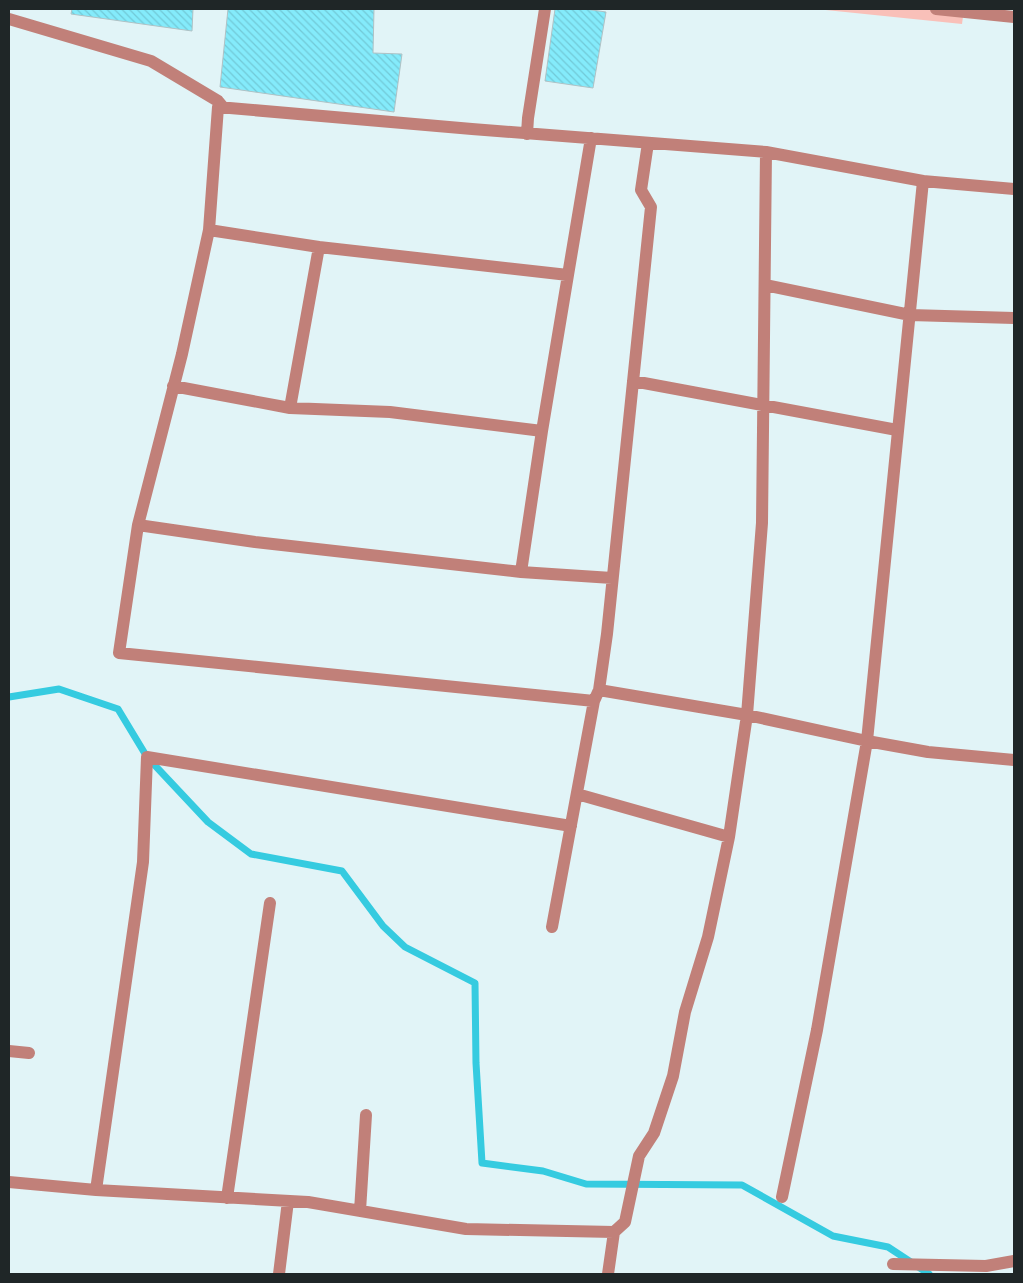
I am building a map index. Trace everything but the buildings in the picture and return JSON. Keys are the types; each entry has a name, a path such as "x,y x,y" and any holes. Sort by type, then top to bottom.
{"street":[{"path":"527,134 545,9"},
{"path":"936,9 977,11 1014,17"},
{"path":"9,19 151,61 218,101 223,107"},
{"path":"1014,189 923,181 766,152 527,134 218,107 209,230 173,386 138,525 119,653 597,696 747,715 928,752 1014,760"},
{"path":"521,572 542,431 591,138"},
{"path":"552,927 597,696 607,634 651,207 641,190 648,143"},
{"path":"608,1274 614,1232 625,1222 639,1156 654,1133 672,1076 685,1012 708,937 729,837 747,715 762,523 766,152"},
{"path":"782,1198 818,1030 867,741 923,181"},
{"path":"209,230 319,247 568,275"},
{"path":"290,408 319,247"},
{"path":"765,285 910,315 1014,318"},
{"path":"633,381 897,430"},
{"path":"173,386 290,408 390,412 542,431"},
{"path":"138,525 255,542 521,572 612,578"},
{"path":"96,1190 143,862 147,757 571,826"},
{"path":"577,794 729,837"},
{"path":"227,1198 270,902"},
{"path":"9,1051 29,1053"},
{"path":"360,1210 366,1115"},
{"path":"9,1182 96,1190 308,1202 466,1229 614,1232"},
{"path":"279,1274 288,1201"},
{"path":"893,1264 986,1266 1014,1261"}],"shaded area":[{"path":"816,9 964,9 962,24"}],"waterway":[{"path":"9,697 59,689 118,709 147,757 208,822 251,854 342,871 383,926 405,947 475,983 476,1063 482,1163 543,1171 586,1184 742,1185 833,1236 888,1247 929,1274"}]}
